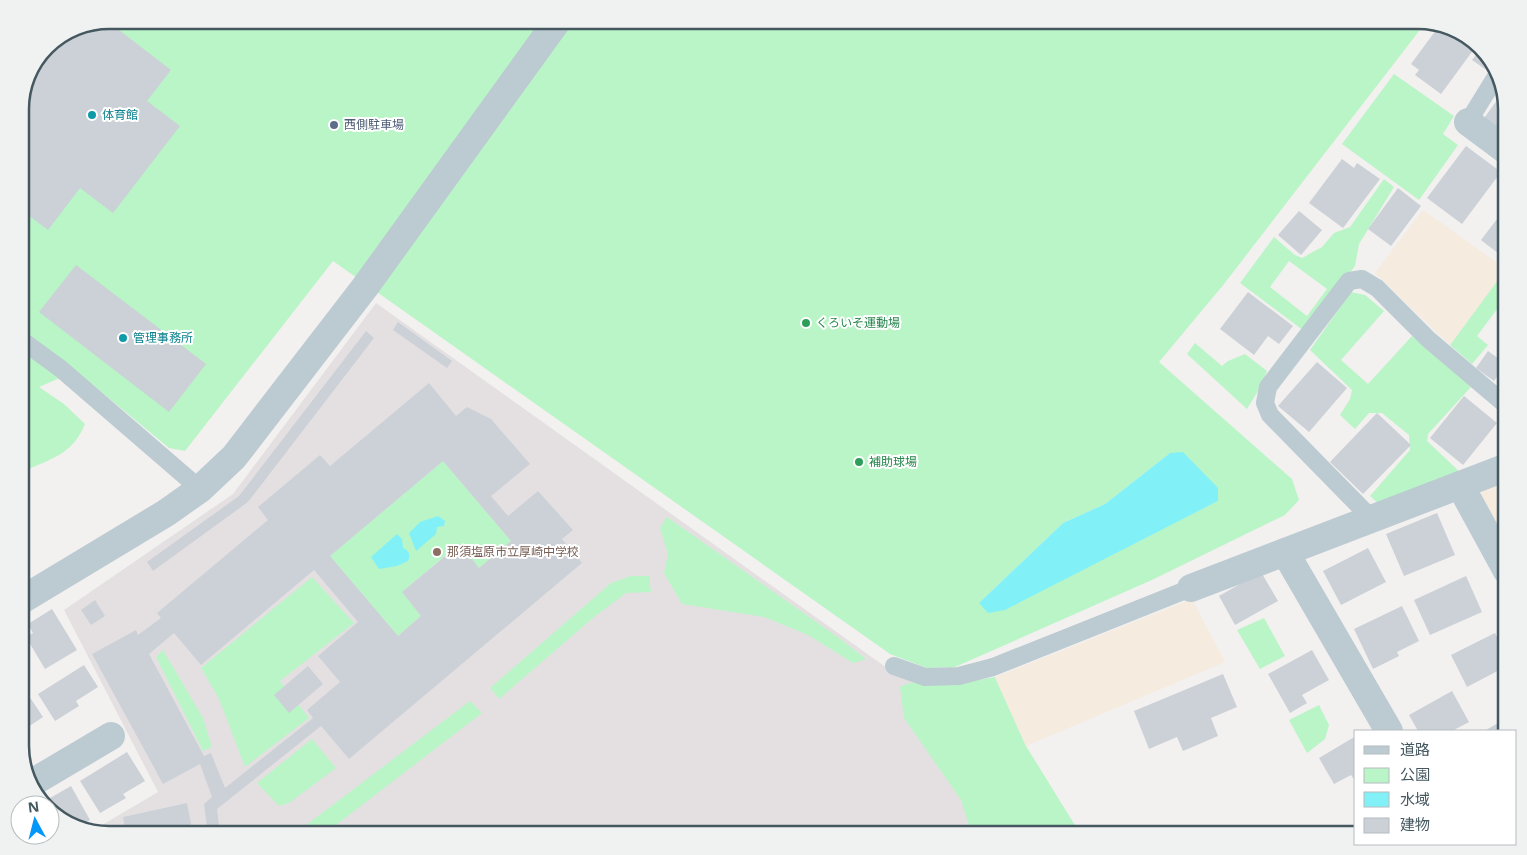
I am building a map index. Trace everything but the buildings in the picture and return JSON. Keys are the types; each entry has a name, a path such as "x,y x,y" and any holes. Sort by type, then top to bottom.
{"street":[{"path":"29,596 166,513 200,489 234,457 348,309 551,29"},
{"path":"1468,122 1498,144"},
{"path":"1191,588 1498,470"},
{"path":"1460,485 1498,555"},
{"path":"1285,552 1388,730"},
{"path":"36,780 111,736"}],"lane":[{"path":"1468,122 1493,81"},
{"path":"1372,519 1270,415 1265,403 1268,387 1349,281 1362,279 1377,288 1428,339 1498,398"},
{"path":"29,346 61,369 200,489"},
{"path":"894,666 926,677 958,676 976,672 993,667 1191,588"}],"shaded area":[{"name":"那須塩原市立厚崎中学校","path":"376,303 894,673 948,691 1050,826 100,826 158,792 64,610 233,494"}],"green space":[{"name":"くろいそ運動場","path":"1421,29 1224,284 1159,362 1292,479 1299,500 1285,515 1154,579 955,667 927,668 890,654 333,261 185,451 169,448 76,371 39,387 64,404 85,424 80,435 73,443 50,460 29,469 29,103 31,88 45,60 64,42 93,30","holes":["1170,453 1218,501 1055,583 979,603 1063,523 1105,504"]},
{"path":"1394,74 1454,116 1443,134 1458,145 1419,200 1342,144"},
{"path":"1384,179 1394,187 1359,244 1355,266 1304,331 1240,283 1274,237 1295,255 1302,258 1322,247 1334,233 1350,227","holes":["1289,261 1327,289 1307,316 1270,287"]},
{"path":"1498,280 1498,308 1477,336 1488,345 1472,364 1450,345"},
{"path":"1351,292 1365,295 1384,311 1341,360 1368,384 1412,336 1471,387 1428,434 1427,441 1462,474 1379,504 1370,496 1410,450 1409,435 1382,413 1369,413 1355,429 1340,415 1350,399 1352,390 1310,350"},
{"path":"1195,343 1222,366 1228,361 1245,354 1267,371 1261,386 1247,409 1187,354"},
{"path":"443,461 511,541 479,568 459,544 402,592 421,616 398,636 330,556"},
{"path":"667,517 866,659 853,663 808,635 764,617 682,604 664,573 668,554 660,528"},
{"path":"631,576 649,576 651,592 626,593 594,617 499,699 490,688 611,583"},
{"path":"312,577 354,623 280,681 309,718 245,767 219,699 201,668"},
{"path":"1264,618 1285,656 1260,669 1237,630"},
{"path":"163,650 203,718 212,747 203,751 156,657"},
{"path":"995,677 1026,746 1075,826 969,826 961,800 904,718 900,687 910,683 961,683"},
{"path":"470,701 482,713 335,826 305,826"},
{"path":"1319,705 1329,725 1325,739 1307,753 1289,720"},
{"path":"312,739 336,768 289,803 279,806 257,783"}],"sand":[{"path":"1423,210 1498,263 1498,280 1450,345 1375,273"},
{"path":"1498,480 1498,527 1484,505 1481,495 1486,485"},
{"path":"1192,599 1225,662 1026,746 995,677"}],"water":[{"path":"1183,452 1218,488 1218,501 1005,610 988,613 979,603 1063,523 1105,504 1170,453"},
{"path":"438,516 445,521 444,526 437,527 436,534 416,551 409,533 420,522"},
{"path":"397,534 402,539 403,548 409,553 408,561 397,566 379,569 371,557"}],"place":[{"name":"体育館","path":"92,115"},
{"name":"西側駐車場","path":"334,125"},
{"name":"くろいそ運動場","path":"806,323"},
{"name":"管理事務所","path":"123,338"},
{"name":"補助球場","path":"859,462"},
{"name":"那須塩原市立厚崎中学校","path":"437,552"}]}
